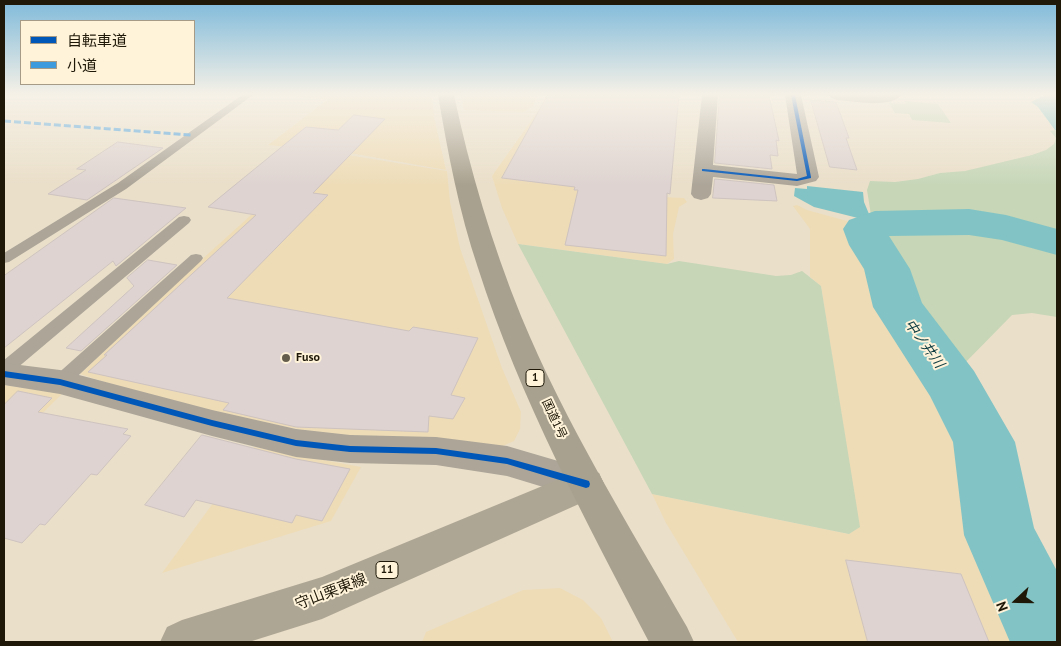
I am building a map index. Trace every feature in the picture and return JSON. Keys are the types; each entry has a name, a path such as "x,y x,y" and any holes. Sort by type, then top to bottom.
{"highway":[{"name":"国道1号","path":"452,125 459,166 490,267 518,342 586,484 672,642"}],"main road":[{"name":"守山栗東線","path":"182,642 322,598 586,484"}],"street":[{"path":"701,194 708,125"},
{"path":"704,170 797,180 809,177 799,125"},
{"path":"4,374 60,382 212,424 296,443 350,448 436,451 507,461 586,484"}],"lane":[{"path":"4,259 122,186 185,141 203,125"},
{"path":"4,369 184,220"},
{"path":"60,382 196,258"}],"shaded area":[{"path":"294,125 436,125 446,170 356,154 268,145"},
{"path":"528,125 651,125 642,196 684,198 687,202 679,207 673,234 674,259 667,264 518,244 502,208 492,176"},
{"path":"322,151 447,171 450,202 460,248 502,368 521,412 520,429 514,441 498,448 352,440 238,417 141,394 80,374 199,262"},
{"path":"797,205 807,210 851,222 859,244 873,269 887,310 923,359 948,403 963,437 971,473 975,520 995,583 992,590 1014,642 738,642 666,523 652,494 849,534 859,527 821,286 810,277 810,229 793,206"},
{"path":"4,385 63,393 4,451"},
{"path":"254,447 361,467 331,521 162,573"},
{"path":"560,588 583,600 601,618 613,642 422,642 426,632 523,590"}],"green space":[{"path":"1057,130 1057,237 1037,234 1005,224 957,217 875,218 871,215 867,190 870,181 895,182 918,179 940,173 965,171 1032,155 1046,150 1054,144 1056,138 1050,131"},
{"path":"885,226 991,228 1043,244 1057,246 1057,317 1032,313 1012,315 957,371 917,323 906,302 897,274 873,237 874,231"},
{"path":"518,244 667,264 679,261 776,276 791,275 802,271 821,286 860,527 849,534 652,494"}],"water":[{"path":"1051,125 1057,125 1057,130"},
{"path":"807,186 863,192 864,202 869,214 858,218 814,207 794,196 795,188 807,189"}],"building":[{"name":"Fuso","path":"343,125 379,125 313,193 328,195 227,298 409,331 413,327 478,338 451,395 465,398 453,419 429,416 428,432 296,427 223,410 229,403 88,372 256,215 208,207 306,127 338,130"},
{"path":"531,125 676,125 670,194 667,193 666,256 565,245 578,190 574,190 575,187 502,178"},
{"path":"718,125 776,125 779,141 776,140 778,156 770,155 772,169 715,163"},
{"path":"818,125 844,125 849,138 846,138 857,170 830,167"},
{"path":"118,142 163,148 87,200 48,194 86,170 77,169"},
{"path":"715,179 774,185 777,201 713,198"},
{"path":"114,198 186,208 116,266 113,261 4,348 4,276"},
{"path":"148,260 177,265 81,351 66,348 134,286 127,278"},
{"path":"18,391 52,398 38,412 128,429 123,434 131,436 97,475 91,474 45,525 40,524 22,543 4,538 4,405"},
{"path":"202,435 296,459 350,469 322,521 296,515 292,523 196,500 184,517 145,505"},
{"path":"846,560 961,574 989,642 868,642"}],"waterway":[{"name":"中ノ井川","path":"1051,642 1000,535 984,442 954,386 898,307 887,269 871,245 864,229 875,224 969,222 1006,228 1057,242"}],"marked path":[{"path":"59,125 191,135"}],"cycle path":[{"path":"704,170 797,180 809,177 799,125"},
{"path":"4,374 60,382 212,423 296,443 350,449 436,451 507,461 586,484"}],"place":[{"name":"Fuso","path":"286,358"}]}
